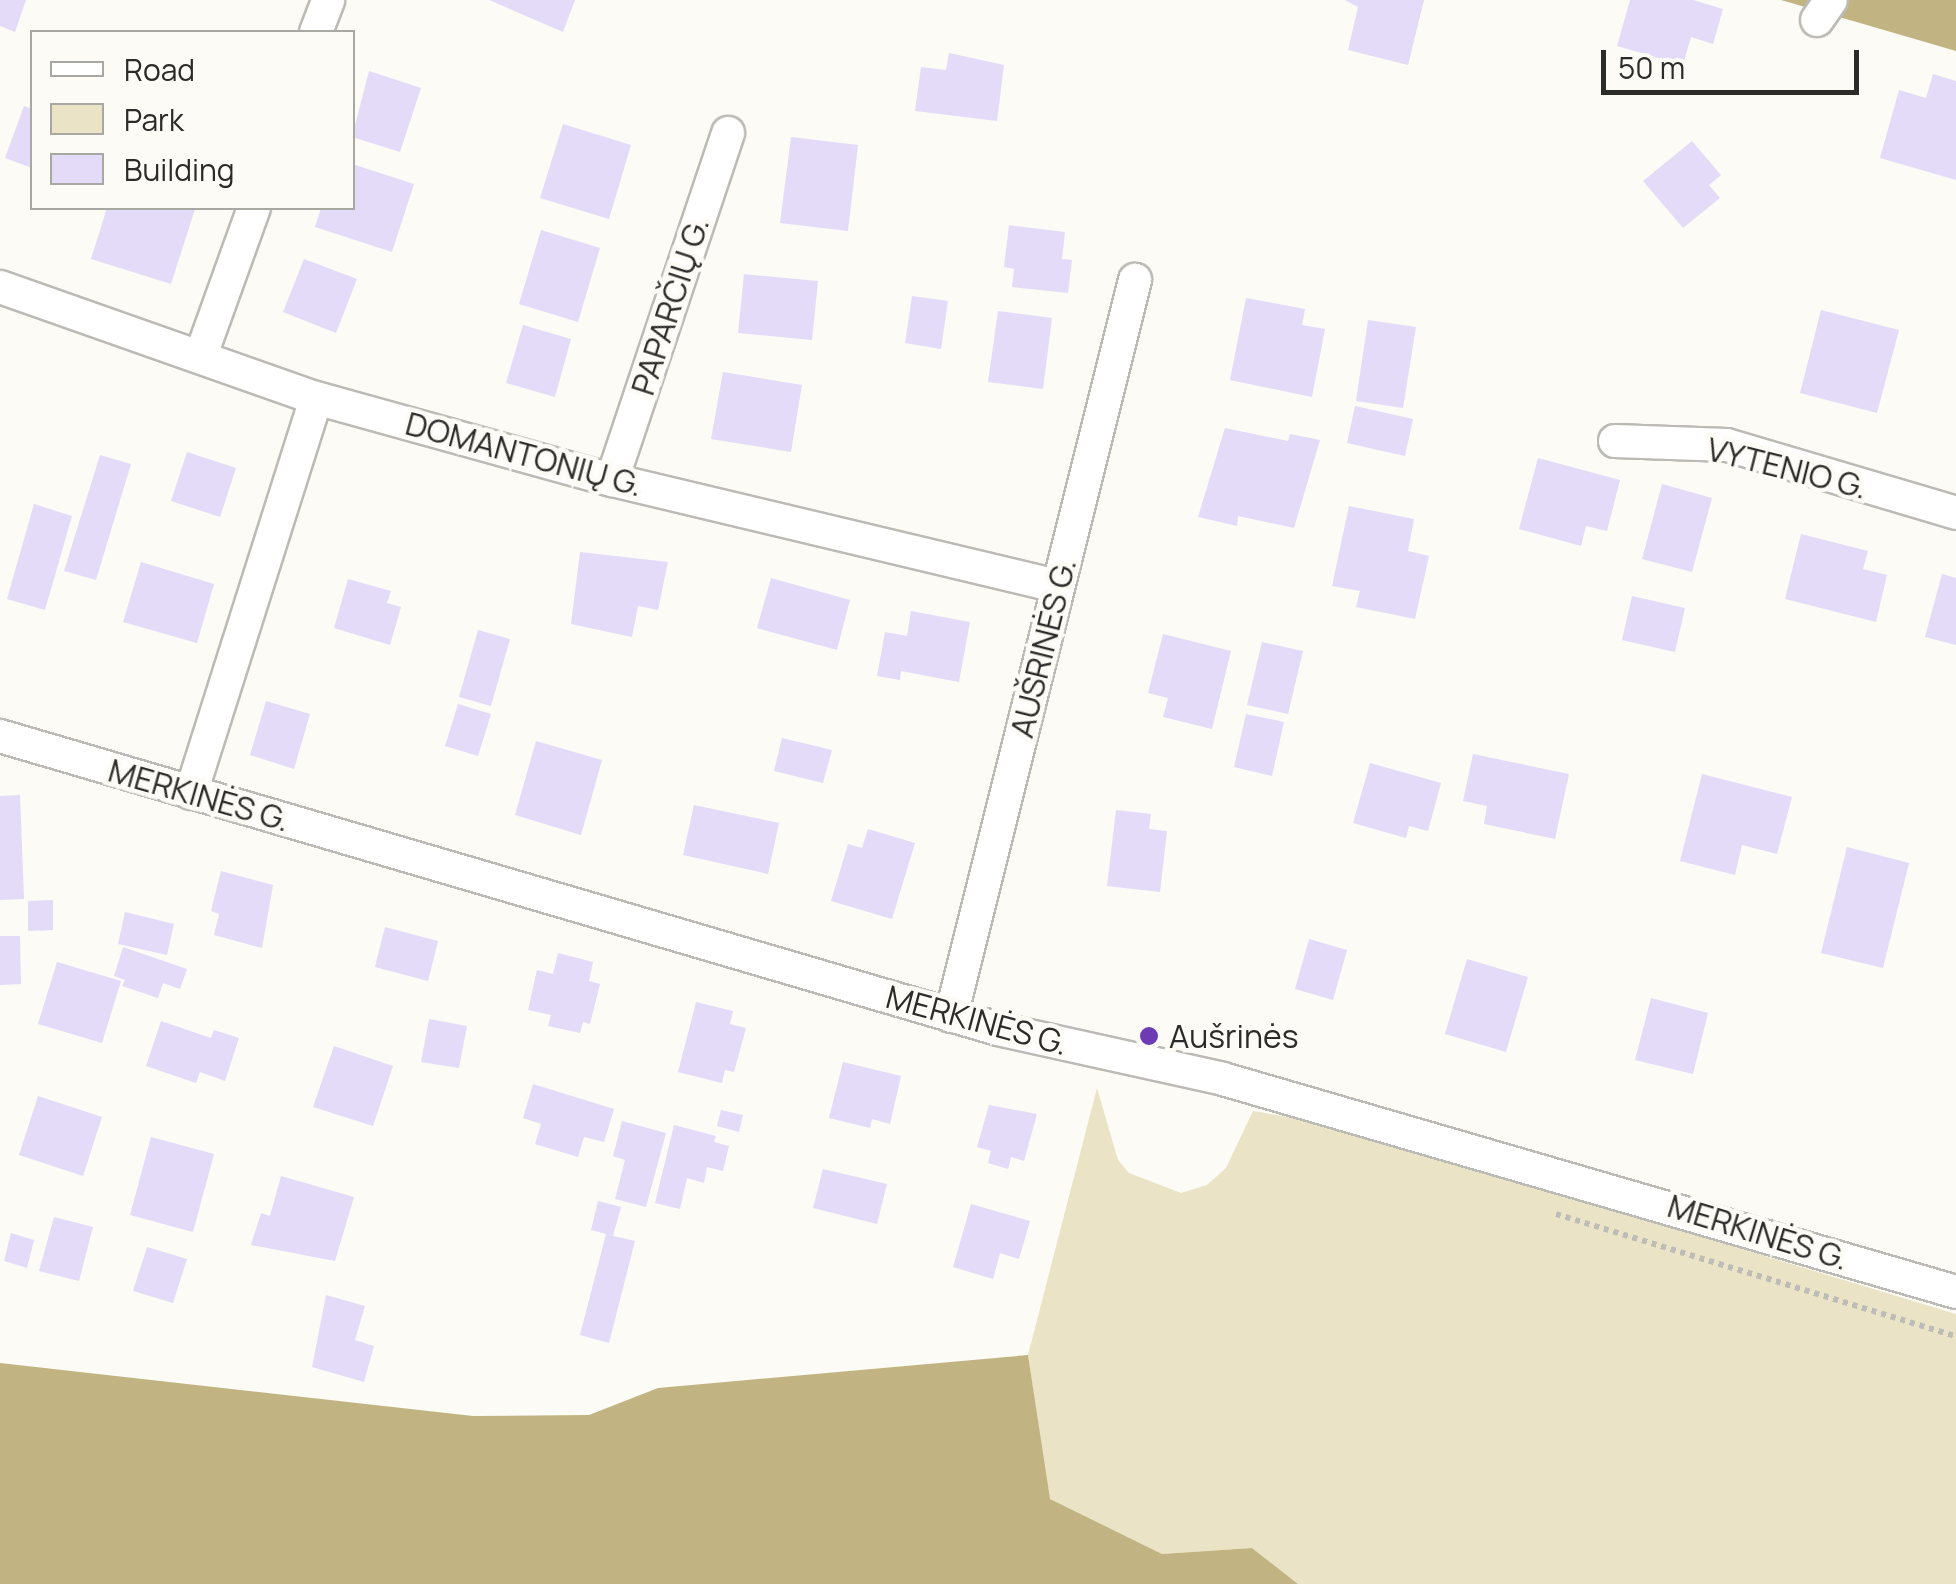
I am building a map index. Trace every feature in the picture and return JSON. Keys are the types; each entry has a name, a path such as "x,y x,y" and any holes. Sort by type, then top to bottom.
{"street":[{"path":"317,30 328,0"},
{"name":"PAPARČIŲ G.","path":"612,480 728,133"},
{"path":"202,355 253,210"},
{"name":"AUŠRINĖS G.","path":"951,1016 1135,280"},
{"name":"DOMANTONIŲ G.","path":"0,287 316,398 612,480 1058,586"},
{"path":"192,793 316,398"},
{"name":"VYTENIO G.","path":"1614,442 1727,446 1956,513"},
{"name":"MERKINĖS G.","path":"0,736 951,1016 1309,1102 1956,1292"}],"green space":[{"path":"1097,1088 1118,1160 1129,1173 1181,1193 1207,1185 1226,1168 1253,1111 1333,1125 1956,1314 1956,1584 1298,1584 1252,1548 1162,1554 1049,1499 1028,1355"}],"shaded area":[{"path":"1781,0 1956,0 1956,51"},
{"path":"1028,1355 1050,1499 1162,1554 1252,1548 1298,1584 0,1584 0,1363 473,1416 589,1415 658,1388"}],"building":[{"path":"0,0 26,0 15,32 0,26"},
{"path":"489,0 575,0 563,32"},
{"path":"1345,0 1424,0 1408,65 1348,50 1358,7"},
{"path":"1630,0 1693,0 1723,9 1713,44 1691,37 1683,65 1617,46"},
{"path":"949,53 1004,65 997,121 915,111 921,67 946,70"},
{"path":"369,71 421,88 400,152 355,138"},
{"path":"1933,74 1956,81 1956,180 1880,158 1899,90 1926,98"},
{"path":"24,106 30,108 30,167 5,158"},
{"path":"563,124 631,145 609,219 540,198"},
{"path":"791,137 858,145 848,231 780,223"},
{"path":"1692,141 1721,175 1709,185 1720,198 1683,228 1643,181"},
{"path":"355,165 414,184 392,252 315,227 320,210 355,210"},
{"path":"106,210 195,210 171,284 91,259"},
{"path":"1009,225 1065,232 1062,259 1072,260 1068,293 1012,287 1014,269 1004,267"},
{"path":"541,230 600,248 578,322 519,304"},
{"path":"304,259 357,279 336,333 283,312"},
{"path":"744,274 818,281 812,340 738,333"},
{"path":"912,296 948,301 941,349 905,343"},
{"path":"1246,298 1305,309 1302,325 1325,329 1312,397 1230,380"},
{"path":"1821,310 1899,330 1877,413 1800,393"},
{"path":"998,311 1052,318 1043,389 988,382"},
{"path":"1368,320 1416,327 1403,408 1356,401"},
{"path":"523,325 571,339 555,397 506,383"},
{"path":"723,372 802,385 791,452 711,439"},
{"path":"1355,406 1413,419 1405,456 1347,443"},
{"path":"1225,428 1288,441 1290,434 1320,440 1294,528 1238,516 1237,526 1198,517"},
{"path":"187,452 236,468 220,517 171,501"},
{"path":"100,455 131,464 96,580 64,571"},
{"path":"1538,458 1620,480 1607,531 1586,526 1581,546 1519,529"},
{"path":"1662,484 1712,498 1692,572 1642,559"},
{"path":"34,504 72,516 45,610 7,599"},
{"path":"1349,506 1414,519 1408,551 1429,556 1415,619 1356,607 1360,591 1332,586"},
{"path":"1801,534 1868,551 1863,569 1887,575 1876,622 1785,599"},
{"path":"580,552 668,562 658,610 638,606 632,637 571,624"},
{"path":"141,562 214,584 197,643 123,622"},
{"path":"1942,574 1956,578 1956,645 1925,637"},
{"path":"771,578 850,600 837,650 757,628"},
{"path":"348,579 391,591 387,603 401,607 390,645 334,628"},
{"path":"1632,596 1685,608 1675,652 1622,640"},
{"path":"911,611 970,622 959,682 901,671 900,680 877,676 885,632 907,636"},
{"path":"478,630 510,639 491,706 459,697"},
{"path":"1163,634 1231,651 1212,729 1163,717 1168,698 1148,693"},
{"path":"1262,642 1303,651 1288,714 1247,705"},
{"path":"266,701 310,714 294,769 250,755"},
{"path":"458,704 491,714 478,756 445,746"},
{"path":"1246,714 1284,722 1272,776 1234,767"},
{"path":"782,738 832,750 823,783 774,771"},
{"path":"536,741 602,760 581,835 515,815"},
{"path":"1473,754 1569,774 1555,839 1484,824 1487,806 1463,801"},
{"path":"1370,763 1441,783 1428,831 1409,826 1406,838 1353,823"},
{"path":"1702,774 1792,797 1777,854 1742,845 1735,875 1680,861"},
{"path":"20,795 24,899 0,900 0,796"},
{"path":"694,805 779,823 768,874 683,855"},
{"path":"1116,810 1151,814 1149,829 1167,831 1160,892 1107,886"},
{"path":"868,829 915,843 892,919 831,901 848,844 862,848"},
{"path":"1847,847 1909,863 1883,968 1821,953"},
{"path":"221,871 273,885 262,948 214,935 219,914 211,911"},
{"path":"53,900 53,930 28,931 28,901"},
{"path":"125,912 174,924 167,955 118,944"},
{"path":"385,927 438,941 428,981 375,967"},
{"path":"0,936 20,936 21,984 0,985"},
{"path":"1309,939 1347,950 1333,1000 1295,989"},
{"path":"123,947 187,969 180,989 163,983 158,998 122,986 125,980 114,976"},
{"path":"558,953 593,962 589,981 600,984 590,1024 583,1022 580,1033 548,1026 551,1015 528,1010 537,970 553,974"},
{"path":"1467,959 1528,977 1506,1052 1445,1034"},
{"path":"57,962 121,981 102,1043 38,1024"},
{"path":"1651,998 1708,1013 1693,1074 1635,1060"},
{"path":"696,1002 733,1011 730,1024 746,1028 734,1072 725,1070 722,1083 678,1072"},
{"path":"429,1019 467,1026 459,1068 421,1062"},
{"path":"161,1021 211,1038 214,1030 239,1038 225,1081 200,1072 196,1083 146,1066"},
{"path":"334,1046 393,1066 373,1126 313,1107"},
{"path":"843,1062 901,1076 890,1124 872,1119 870,1128 829,1118"},
{"path":"533,1084 614,1109 604,1142 584,1137 578,1157 535,1144 541,1124 523,1118"},
{"path":"38,1096 102,1117 83,1176 19,1155"},
{"path":"989,1105 1037,1114 1024,1161 1011,1157 1008,1169 988,1163 991,1151 977,1147"},
{"path":"721,1110 743,1115 739,1132 717,1126"},
{"path":"622,1121 666,1133 646,1207 615,1199 625,1160 613,1156"},
{"path":"674,1125 716,1136 714,1142 729,1146 723,1171 707,1167 704,1183 687,1178 680,1209 655,1203"},
{"path":"151,1137 214,1154 193,1232 130,1215"},
{"path":"823,1169 887,1184 877,1224 813,1208"},
{"path":"281,1176 354,1197 335,1261 251,1245 261,1213 270,1216"},
{"path":"598,1201 621,1207 613,1236 635,1241 609,1343 580,1335 606,1234 591,1230"},
{"path":"971,1204 1030,1221 1019,1259 1000,1253 993,1279 953,1267"},
{"path":"54,1217 93,1227 79,1281 39,1271"},
{"path":"11,1233 34,1240 27,1268 4,1261"},
{"path":"147,1247 187,1259 173,1303 133,1291"},
{"path":"326,1295 365,1306 355,1340 374,1346 364,1382 312,1367"}],"place":[{"name":"Aušrinės","path":"1149,1036"}]}
